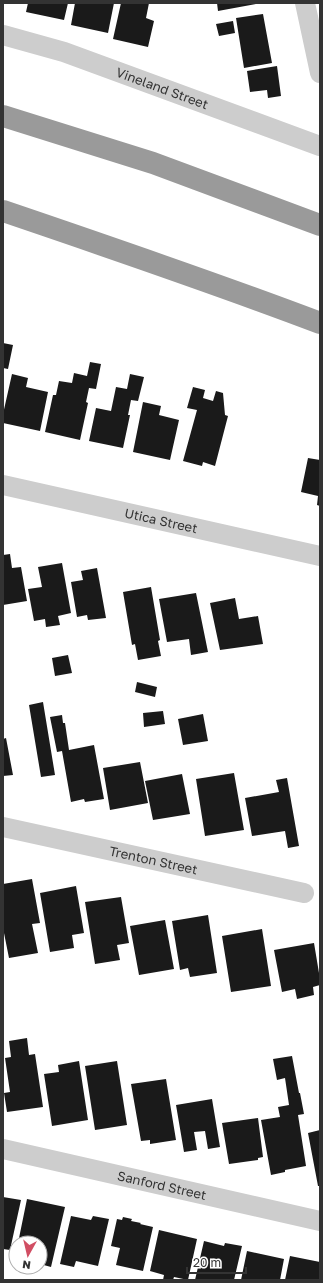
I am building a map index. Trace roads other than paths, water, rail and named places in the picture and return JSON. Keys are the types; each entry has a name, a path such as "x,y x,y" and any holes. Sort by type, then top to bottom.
{"highway":[{"path":"3,116 153,163 320,225"},
{"path":"3,211 141,257 253,297 320,323"}],"street":[{"path":"305,3 320,73"},
{"name":"Vineland Street","path":"3,35 64,52 320,146"},
{"name":"Utica Street","path":"3,485 320,556"},
{"name":"Trenton Street","path":"3,827 304,893"},
{"name":"Sanford Street","path":"3,1149 320,1220"}]}
